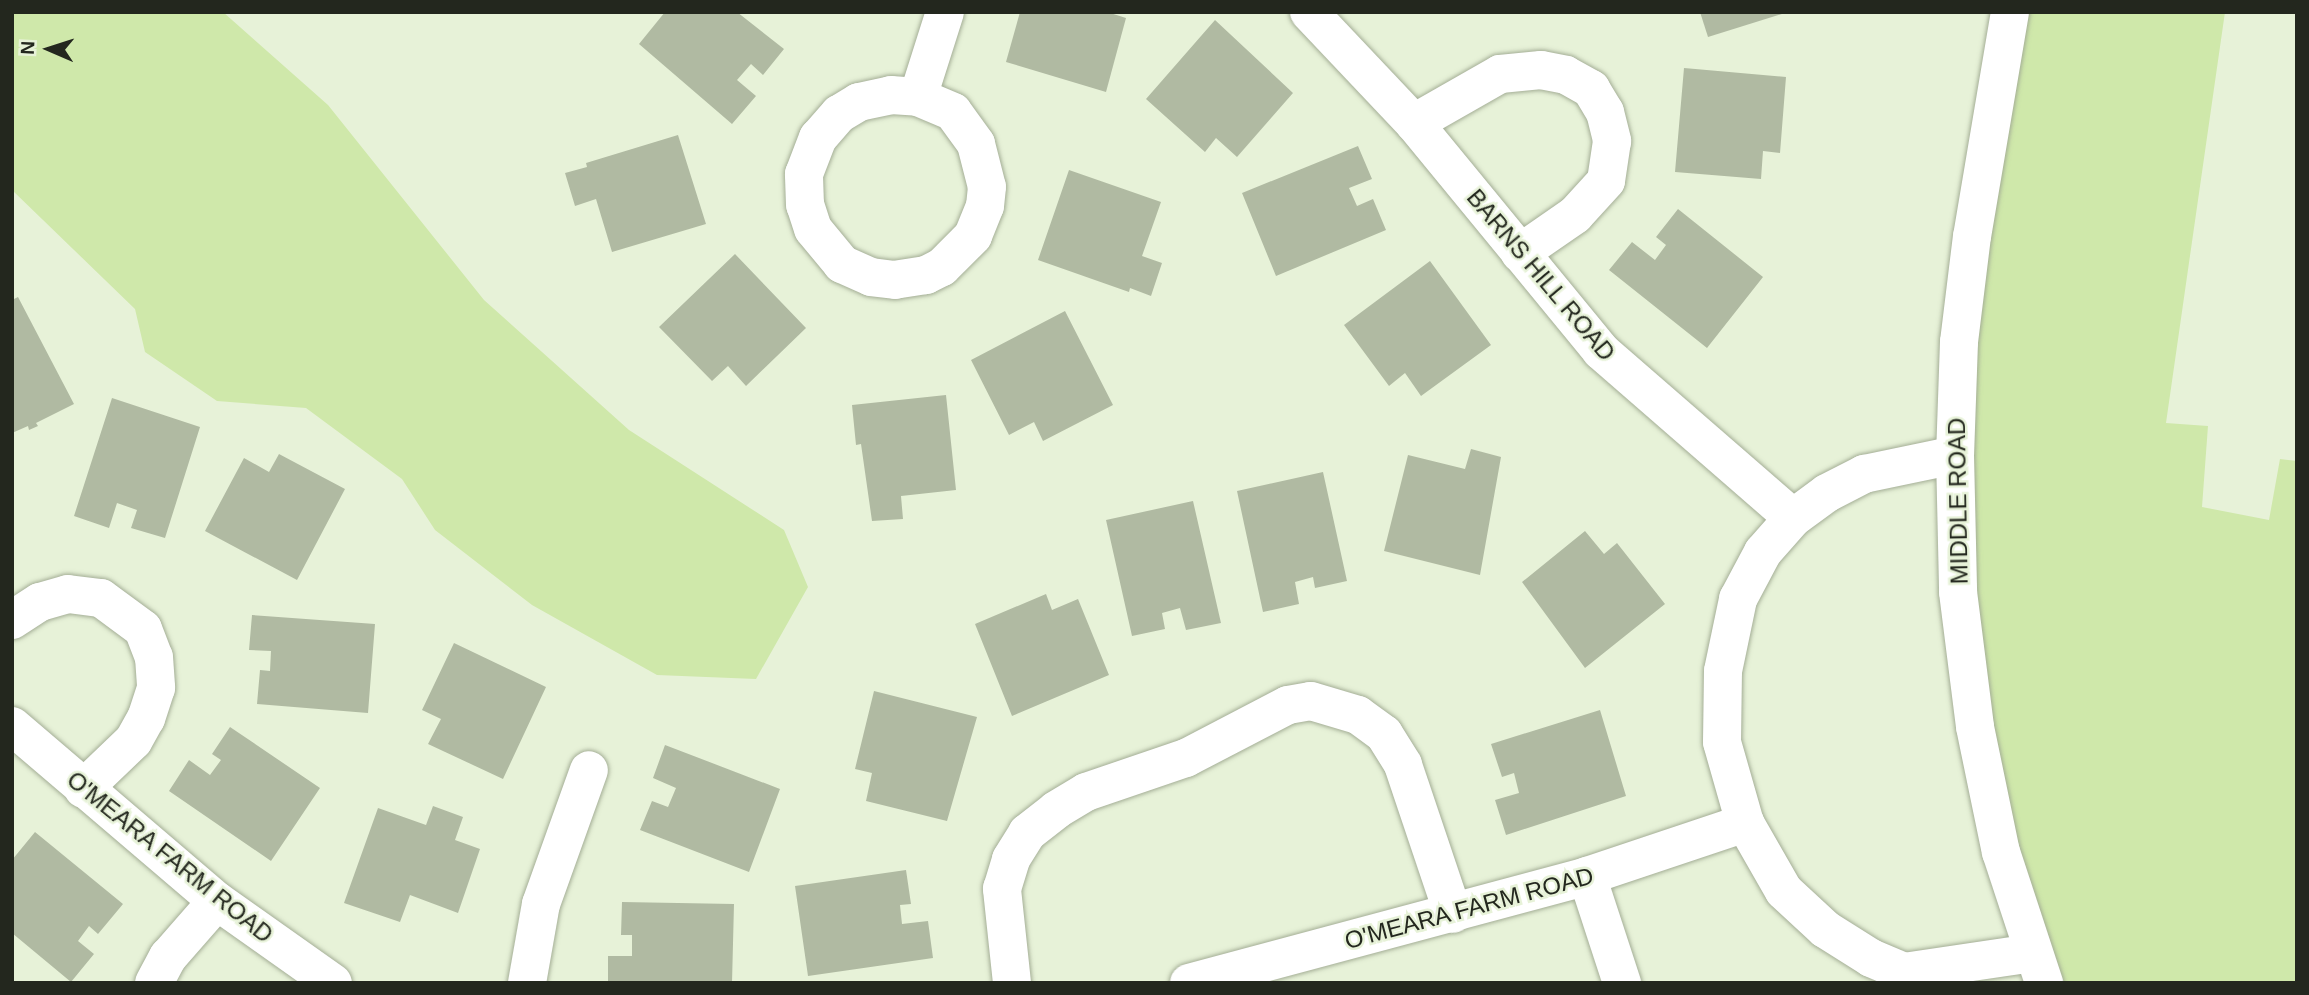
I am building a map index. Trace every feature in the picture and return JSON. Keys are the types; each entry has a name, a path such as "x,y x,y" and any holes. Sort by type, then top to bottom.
{"street":[{"path":"918,97 945,12"},
{"name":"BARNS HILL ROAD","path":"1309,12 1414,123 1601,351 1793,518"},
{"name":"MIDDLE ROAD","path":"2010,12 1972,236 1960,328 1955,456 1958,592 1975,727 2001,852 2038,968"},
{"path":"1414,123 1500,74 1541,70 1566,75 1591,89 1605,112 1612,141 1606,181 1575,215 1520,253"},
{"path":"891,95 918,97 953,112 976,144 987,187 985,206 973,236 942,267 926,275 895,280 871,277 842,264 813,229 805,205 804,174 818,138 839,114 859,102 891,95"},
{"path":"1955,456 1864,474 1827,493 1793,518 1763,552 1738,598 1723,671 1722,742 1745,823 1784,891 1825,929 1871,958 1904,972 2038,968"},
{"path":"12,620 40,602 68,594 101,597 143,629 154,657 156,688 146,718 133,741 83,789"},
{"path":"1012,983 1002,889 1011,859 1027,834 1056,810 1086,792 1186,758 1288,705 1311,701 1358,715 1384,734 1402,765 1453,914"},
{"name":"O'MEARA FARM ROAD","path":"12,726 216,901 333,983"},
{"path":"527,983 541,904 589,770"},
{"name":"O'MEARA FARM ROAD","path":"1189,983 1587,876 1745,823"},
{"path":"1587,876 1622,983"},
{"path":"154,983 168,957 216,901"}],"green space":[{"path":"12,12 223,12 328,105 484,300 629,430 784,530 808,587 756,679 657,675 532,605 435,530 402,479 306,408 217,401 145,352 135,309 12,190"},
{"path":"2010,12 2225,12 2166,423 2208,426 2202,507 2269,520 2280,459 2297,461 2297,983 2044,983 1975,727 1972,236"}],"building":[{"path":"665,12 737,12 784,49 763,75 751,64 737,80 756,96 732,124 639,44"},
{"path":"1020,12 1107,12 1126,18 1106,92 1006,62"},
{"path":"1700,12 1785,12 1785,13 1708,37"},
{"path":"1215,20 1293,93 1237,157 1216,138 1205,152 1146,99"},
{"path":"1684,68 1786,77 1780,153 1763,151 1761,179 1675,172"},
{"path":"678,135 706,224 612,252 596,199 575,206 565,173 587,167 586,163"},
{"path":"1358,146 1372,179 1349,188 1357,206 1373,199 1386,230 1276,276 1242,193"},
{"path":"1069,170 1161,202 1142,256 1162,263 1151,296 1130,288 1129,292 1038,260"},
{"path":"1678,209 1763,277 1707,348 1609,270 1632,242 1655,260 1666,245 1656,237"},
{"path":"735,254 806,328 746,386 728,366 712,381 659,327"},
{"path":"1430,261 1491,345 1421,396 1405,373 1389,386 1344,325"},
{"path":"18,297 74,404 36,423 38,426 29,430 28,426 12,433 12,300"},
{"path":"1065,311 1113,405 1043,441 1034,422 1009,435 971,360"},
{"path":"946,395 956,490 901,496 903,519 872,521 861,444 856,445 852,405"},
{"path":"112,398 200,427 165,538 131,528 137,510 117,503 109,528 74,516"},
{"path":"1471,449 1501,457 1480,575 1384,551 1408,455 1465,469"},
{"path":"279,454 345,489 297,580 205,531 244,458 269,472"},
{"path":"1323,472 1347,581 1315,588 1313,577 1295,582 1299,604 1263,612 1237,491"},
{"path":"1193,501 1221,623 1186,630 1180,608 1162,613 1165,629 1132,636 1106,520"},
{"path":"1585,531 1604,554 1617,543 1665,604 1585,668 1522,582"},
{"path":"1046,594 1052,610 1078,599 1109,675 1012,716 975,624"},
{"path":"252,615 375,624 368,713 257,704 260,670 270,671 271,651 249,650"},
{"path":"454,643 546,687 503,779 428,744 441,719 422,710"},
{"path":"874,691 977,717 947,821 866,801 872,773 855,769"},
{"path":"1600,710 1626,796 1506,835 1495,800 1519,793 1514,773 1502,777 1491,744"},
{"path":"230,727 320,788 271,861 169,791 189,760 210,775 221,760 212,754"},
{"path":"665,745 780,789 749,872 640,830 652,801 668,807 676,788 653,778"},
{"path":"433,806 463,817 455,840 480,849 458,913 410,895 400,922 344,903 378,808 426,825"},
{"path":"35,832 123,904 98,934 89,926 78,941 94,954 71,982 12,933 12,860"},
{"path":"906,870 911,904 900,905 902,924 928,921 933,958 808,976 795,886"},
{"path":"622,902 734,904 732,983 608,983 608,956 632,956 632,935 621,935"}]}
